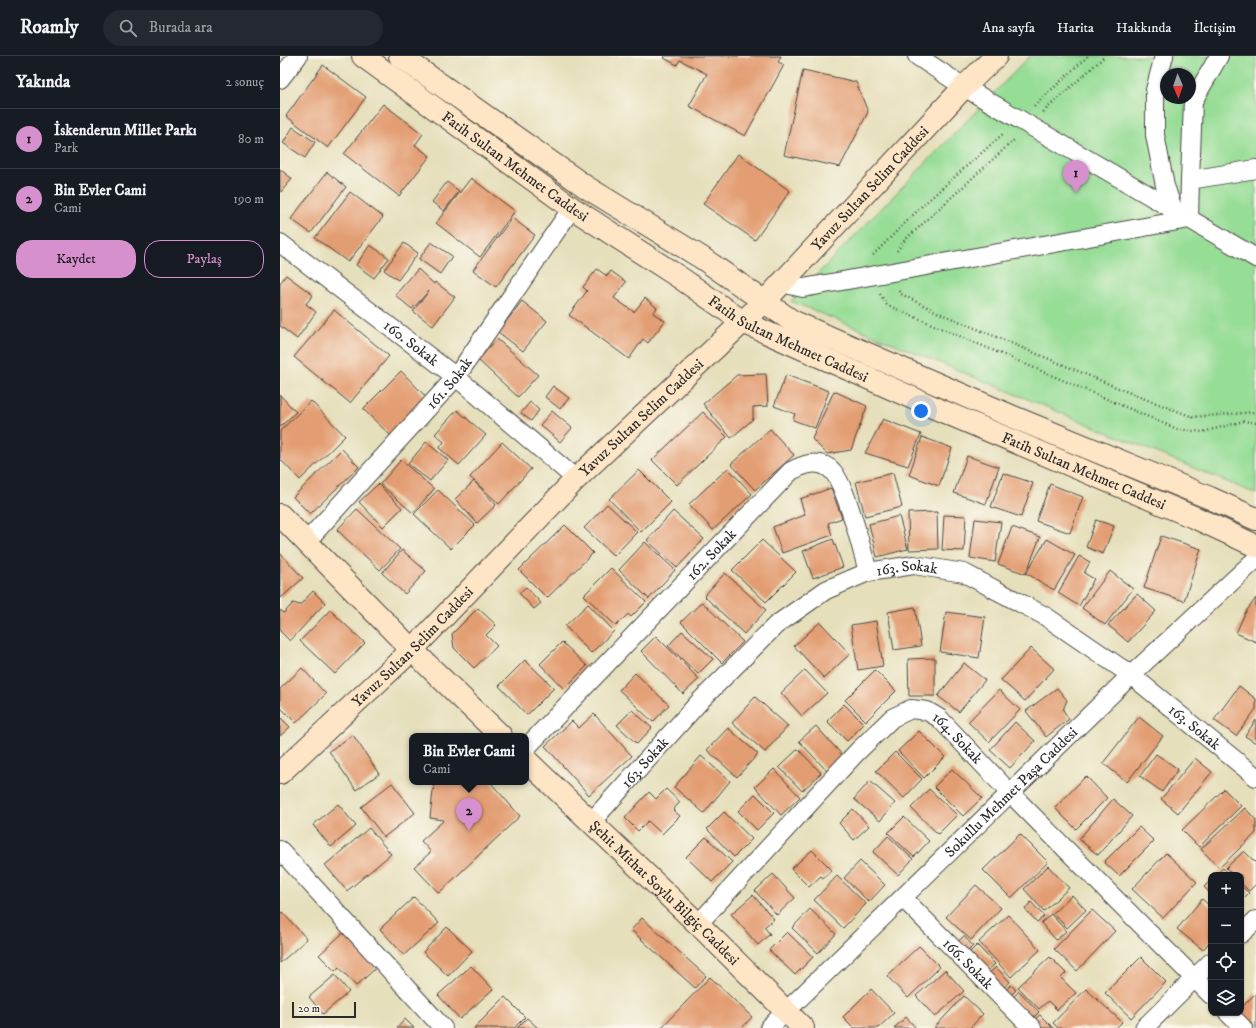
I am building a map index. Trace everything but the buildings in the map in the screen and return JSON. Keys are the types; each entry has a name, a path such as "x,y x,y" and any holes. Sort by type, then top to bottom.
{"street":[{"path":"280,79 298,56"},
{"name":"Fatih Sultan Mehmet Caddesi","path":"363,56 572,208 682,279 743,322 935,408 1198,519 1256,546"},
{"name":"Fatih Sultan Mehmet Caddesi","path":"400,56 586,187 702,258 792,321 1018,420 1210,498 1256,520"},
{"path":"916,56 964,87 1256,258"},
{"name":"Yavuz Sultan Selim Caddesi","path":"280,773 412,650 576,479 765,301 964,87 996,56"},
{"path":"1164,56 1155,90 1155,135 1165,186 1173,209"},
{"path":"1189,219 1193,101 1219,56"},
{"path":"1190,180 1256,169"},
{"name":"161. Sokak","path":"306,542 456,377 572,208"},
{"path":"781,283 803,288 1189,219"},
{"name":"160. Sokak","path":"280,243 456,377 576,479"},
{"name":"162. Sokak","path":"529,745 786,477 805,464 818,464 830,468 840,482 868,572"},
{"path":"280,515 412,650 498,733"},
{"name":"Sokullu Mehmet Paşa Caddesi","path":"770,1028 904,899 1009,792 1131,674 1256,559"},
{"name":"163. Sokak","path":"592,821 700,700 776,625 826,590 868,572 914,565 964,573 1045,616 1131,674 1256,777"},
{"name":"164. Sokak","path":"698,924 857,752 892,718 911,709 927,711 940,718 1009,792 1208,992"},
{"name":"Şehit Mithat Soylu Bilgiç Caddesi","path":"529,763 592,821 803,1028"},
{"path":"280,850 443,1028"},
{"name":"166. Sokak","path":"904,899 1032,1028"},
{"path":"1244,931 1256,920"},
{"path":"1144,1028 1208,965"},
{"path":"1231,1016 1243,1028"}],"path":[{"path":"1088,56 1024,122 904,240 893,257 894,285 901,294 939,313 1140,397 1193,417 1256,412"},
{"path":"1105,56 922,206 873,255 871,276 887,305 1177,429 1203,432 1244,421 1256,423"}],"green space":[{"path":"1030,56 1256,56 1256,494 791,301"}],"place":[{"name":"İskenderun Millet Parkı","path":"1076,193"},
{"name":"Bin Evler Cami","path":"469,831"}]}
